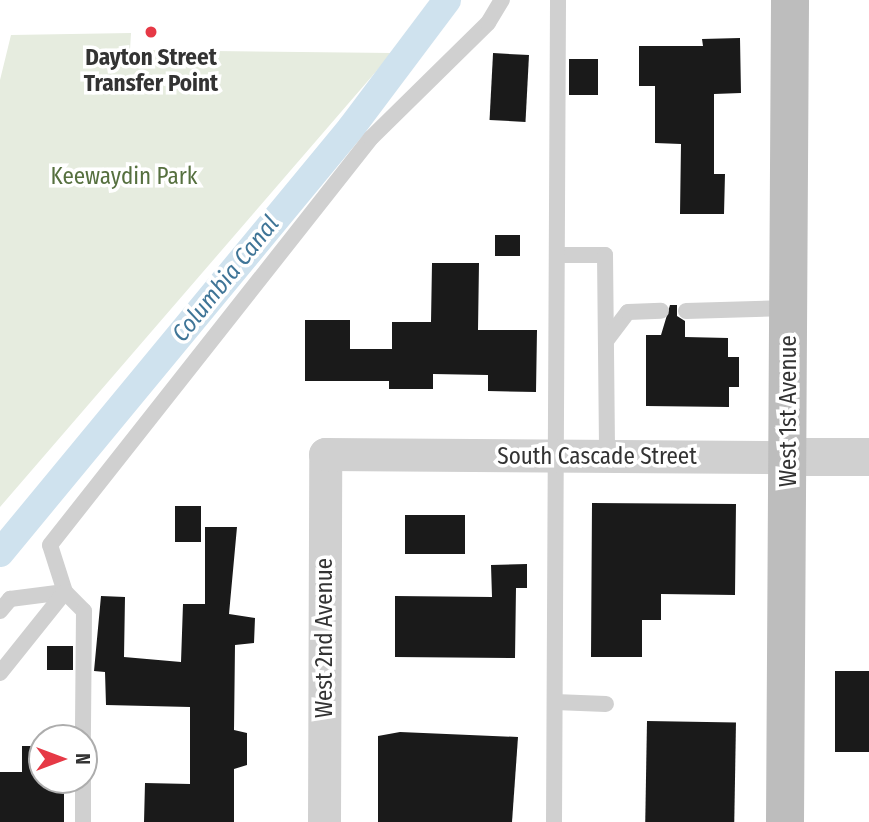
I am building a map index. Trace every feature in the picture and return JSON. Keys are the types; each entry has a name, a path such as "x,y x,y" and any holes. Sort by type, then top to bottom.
{"main road":[{"name":"West 1st Avenue","path":"785,822 790,0"}],"street":[{"name":"South Cascade Street","path":"325,454 869,457"},
{"name":"West 2nd Avenue","path":"324,822 325,454"}],"lane":[{"path":"83,724 84,611 65,592 50,545 371,138 488,23 502,0"},
{"path":"554,822 558,0"},
{"path":"557,255 605,255 607,456"},
{"path":"685,311 788,309"},
{"path":"606,341 628,313 660,311"},
{"path":"0,611 10,599 65,592"},
{"path":"0,673 65,592"},
{"path":"555,702 606,704"},
{"path":"83,794 83,822"}],"green space":[{"name":"Keewaydin Park","path":"131,33 130,50 392,53 0,507 0,80 11,35"}],"building":[{"path":"740,38 741,93 714,94 714,174 725,174 724,214 680,214 681,144 655,143 655,86 639,86 639,46 703,46 702,39"},
{"path":"493,53 529,55 525,122 490,120"},
{"path":"569,59 598,59 598,95 569,95"},
{"path":"495,235 520,235 520,256 495,256"},
{"path":"432,263 479,263 478,330 537,330 536,392 488,391 488,375 433,374 433,389 389,389 389,381 305,381 305,320 350,320 350,349 392,349 392,322 431,322"},
{"path":"670,305 677,305 677,316 685,321 685,337 728,338 728,357 739,357 739,387 729,387 729,407 646,406 646,335 661,335"},
{"path":"592,503 736,504 735,595 661,594 661,620 642,620 642,657 591,657"},
{"path":"175,506 201,506 201,542 175,542"},
{"path":"405,515 465,515 465,554 405,554"},
{"path":"205,527 237,527 229,614 255,618 254,643 235,645 234,730 247,733 247,765 234,769 234,822 144,822 145,783 190,784 190,707 106,705 105,672 94,671 101,596 125,597 124,657 181,662 183,604 205,604"},
{"path":"527,564 527,588 516,588 515,658 395,657 395,596 492,597 491,565"},
{"path":"47,646 73,646 73,670 47,670"},
{"path":"835,671 869,671 869,752 835,752"},
{"path":"647,721 736,723 734,822 645,822"},
{"path":"400,732 518,737 512,822 378,822 378,736"},
{"path":"22,746 28,746 28,794 64,794 64,822 0,822 0,772 22,772"}],"waterway":[{"name":"Columbia Canal","path":"0,553 351,128 447,0"}],"place":[{"name":"Dayton Street Transfer Point","path":"151,32"}]}
